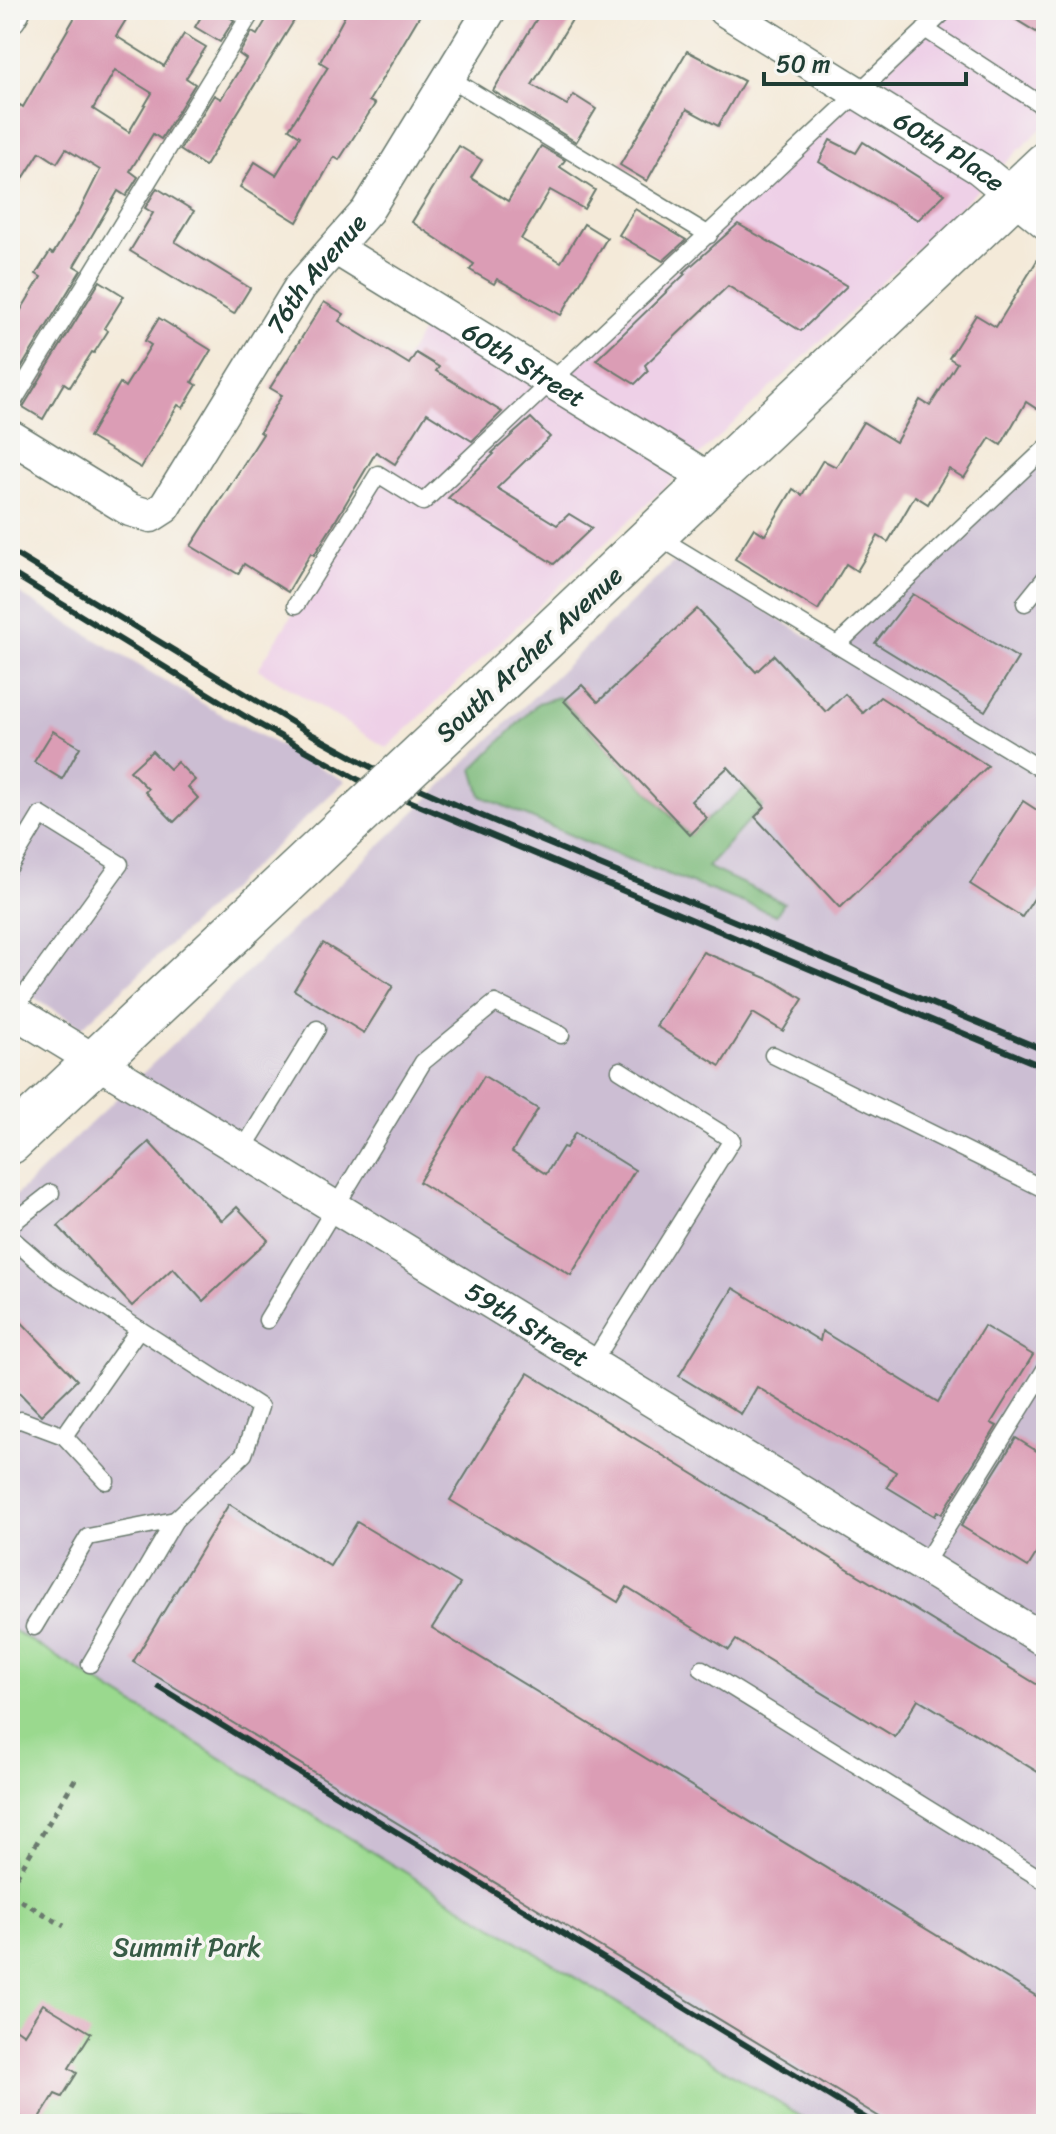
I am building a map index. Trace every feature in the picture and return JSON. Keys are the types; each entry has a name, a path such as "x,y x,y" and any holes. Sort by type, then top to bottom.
{"main road":[{"name":"South Archer Avenue","path":"10,1142 713,481 1029,210 1046,164"}],"street":[{"path":"10,17 14,10"},
{"name":"76th Avenue","path":"10,436 130,510 151,516 165,507 300,287 367,211 490,10"},
{"name":"60th Place","path":"724,10 980,169 1029,210"},
{"name":"60th Street","path":"335,248 713,481"},
{"name":"59th Street","path":"12,1010 1046,1641"}],"lane":[{"path":"10,407 253,10"},
{"path":"296,605 378,474 423,502 946,10"},
{"path":"925,29 1046,108"},
{"path":"448,77 709,235"},
{"path":"837,645 1046,448"},
{"path":"656,535 1046,772"},
{"path":"1025,603 1046,577"},
{"path":"10,866 41,815 120,864 12,1010"},
{"path":"267,1320 423,1062 495,1003 561,1035"},
{"path":"242,1151 317,1029"},
{"path":"773,1055 1046,1190"},
{"path":"592,1364 732,1140 620,1070"},
{"path":"10,1225 51,1193"},
{"path":"10,1237 52,1273 260,1407 244,1454 175,1520 90,1664"},
{"path":"64,1436 139,1329"},
{"path":"923,1566 1046,1368"},
{"path":"10,1422 21,1420 64,1436 106,1481"},
{"path":"34,1627 88,1537 175,1520"},
{"path":"702,1669 1046,1882"}],"path":[{"path":"10,1887 77,1776"},
{"path":"10,1894 64,1926"}],"shaded area":[{"path":"949,10 1046,10 1046,124 840,323 387,748 258,669 387,464 354,442 434,312 553,385"},
{"path":"1046,453 1046,2124 813,2124 10,1628 10,1201 678,558 835,653"},
{"path":"10,588 210,708 345,781 82,1027 10,983"}],"green space":[{"path":"559,697 689,835 746,787 763,805 707,867 784,903 776,915 609,852 481,796 473,769 538,703"},
{"name":"Summit Park","path":"10,1628 813,2124 10,2124"}],"building":[{"path":"79,10 132,10 116,36 164,66 184,34 206,47 186,78 195,84 161,139 153,134 130,171 138,177 126,196 118,191 74,266 81,270 10,386 10,328 41,277 36,274 50,252 53,254 100,170 66,149 57,163 40,152 10,199 10,121 20,105 23,107","holes":["115,70 152,93 129,132 93,109"]},
{"path":"205,10 217,10 234,20 220,42 195,27"},
{"path":"272,10 280,10 295,19 205,166 180,150 214,95 221,99 246,59 239,54 252,32 257,35"},
{"path":"348,10 423,10 369,101 375,104 339,160 334,157 297,222 240,187 255,162 276,175 300,136 289,129 328,67 320,62"},
{"path":"542,10 578,10 532,85 567,105 574,95 596,109 576,142 493,91"},
{"path":"1000,10 1046,10 1046,38"},
{"path":"687,51 744,81 718,126 687,109 647,181 620,165"},
{"path":"830,140 856,153 863,142 945,194 918,220 819,162"},
{"path":"459,146 482,160 471,178 508,201 541,146 565,160 560,167 595,190 584,209 550,190 521,239 561,262 584,224 607,238 561,315 497,279 494,284 470,270 474,264 412,222"},
{"path":"157,188 194,211 175,242 250,288 234,314 130,251 153,213 145,208"},
{"path":"635,209 686,240 663,261 619,235"},
{"path":"738,224 847,286 801,331 728,286 645,365 648,371 635,384 596,360 683,273"},
{"path":"1046,246 1046,393 1037,409 1026,402 1001,445 990,438 964,478 949,469 928,504 915,496 888,542 878,536 857,571 846,564 818,610 735,559 754,528 765,535 793,489 802,495 823,460 836,467 863,422 896,442 920,400 930,406 957,363 949,358 976,315 996,327"},
{"path":"100,281 124,296 104,328 108,331 94,353 70,387 64,383 43,419 23,407"},
{"path":"324,302 344,314 339,321 409,364 416,353 439,367 436,371 502,412 472,441 427,413 395,464 376,452 333,525 314,555 311,553 288,592 244,564 238,574 191,546 263,434 260,432 282,395 270,388"},
{"path":"159,318 211,350 192,382 197,385 183,408 178,405 141,468 89,437 120,383 125,387 151,345 145,341"},
{"path":"531,418 550,437 497,488 557,525 569,514 592,528 554,564 448,498"},
{"path":"913,594 1018,658 985,711 875,643"},
{"path":"697,609 756,672 774,655 826,712 845,694 863,713 880,697 988,766 840,908 755,817 765,807 728,767 691,801 707,818 690,835 564,701 582,685 598,702"},
{"path":"53,731 80,747 62,779 34,762"},
{"path":"152,751 170,769 177,762 195,780 188,787 198,798 174,822 130,771"},
{"path":"1023,801 1046,816 1046,880 1022,917 970,884"},
{"path":"323,943 393,986 364,1033 294,990"},
{"path":"703,952 774,981 803,999 783,1031 753,1013 720,1066 656,1026"},
{"path":"484,1076 538,1109 512,1152 546,1174 575,1133 635,1170 571,1275 419,1182"},
{"path":"149,1142 222,1221 237,1207 268,1240 203,1301 173,1268 132,1306 58,1226"},
{"path":"733,1288 820,1341 822,1331 938,1402 984,1326 1033,1355 991,1423 997,1426 942,1514 937,1511 935,1516 887,1487 896,1472 757,1387 741,1414 679,1376"},
{"path":"10,1310 77,1380 41,1415 10,1383"},
{"path":"528,1373 1046,1690 1046,1777 918,1699 895,1737 736,1640 729,1650 627,1587 618,1602 450,1500"},
{"path":"1016,1438 1046,1457 1046,1538 1028,1567 961,1526"},
{"path":"229,1504 330,1566 357,1522 460,1584 432,1628 1046,2002 1046,2124 891,2124 133,1662"},
{"path":"43,2004 91,2033 69,2068 77,2073 62,2097 55,2094 36,2124 32,2124 10,2110 10,2024 24,2034"}],"railway":[{"path":"10,551 371,767 1046,1051"},
{"path":"10,572 246,717 359,780 1046,1068"},
{"path":"159,1687 875,2124"}]}
